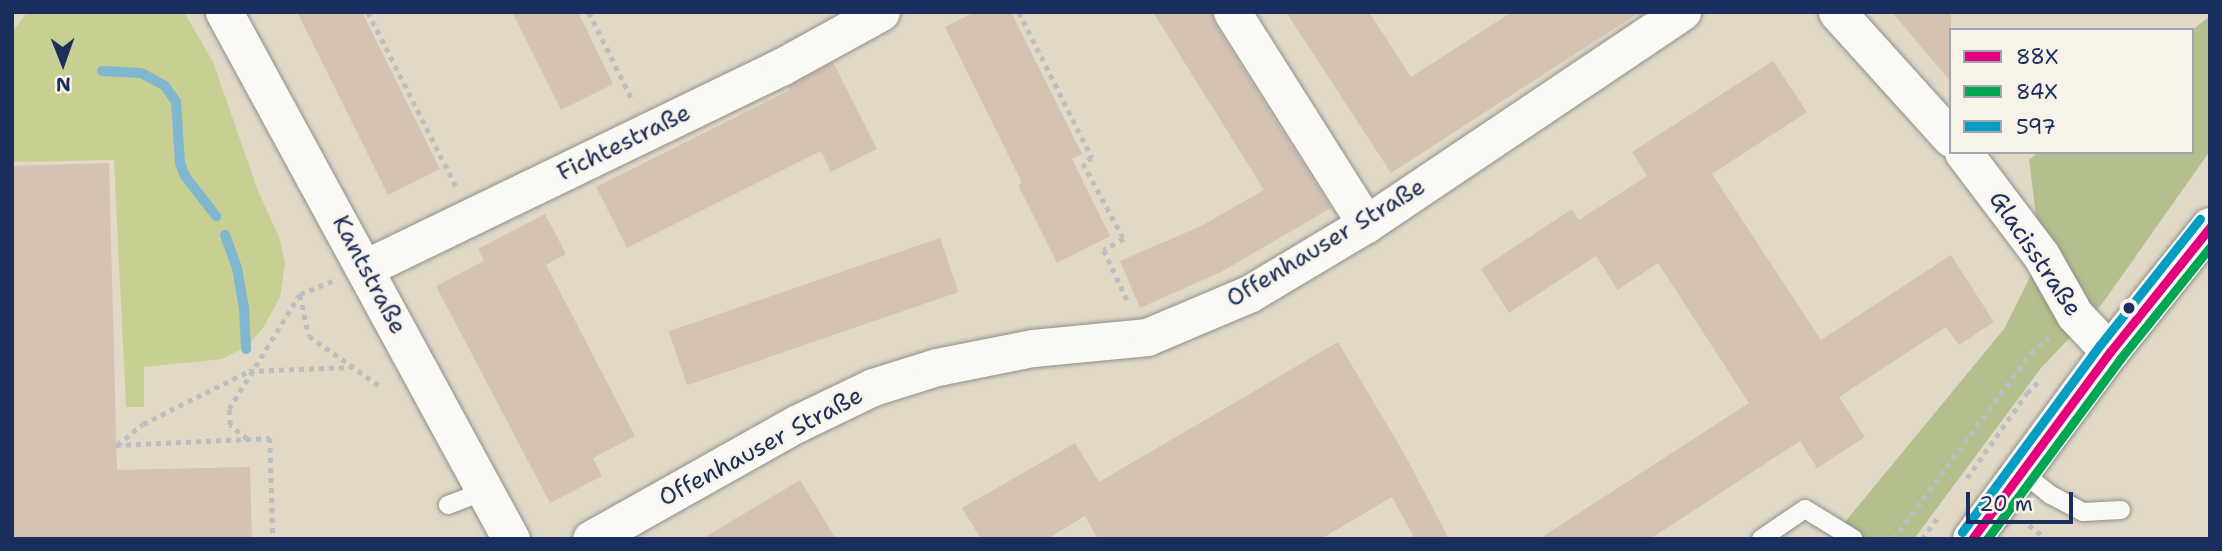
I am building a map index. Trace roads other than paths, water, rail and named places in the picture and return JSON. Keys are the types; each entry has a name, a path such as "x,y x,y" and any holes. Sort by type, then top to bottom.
{"street":[{"name":"Kantstraße","path":"224,12 366,268 511,539"},
{"name":"Fichtestraße","path":"366,268 781,66 881,12"},
{"path":"1232,12 1366,224"},
{"name":"Offenhauser Straße","path":"591,539 796,424 873,387 937,367 1033,348 1147,337 1249,294 1366,224 1682,12"},
{"path":"1837,12 1949,136"},
{"name":"Glacisstraße","path":"1964,154 2041,256 2075,315 2110,352"},
{"path":"1972,539 2110,352 2208,232"}],"lane":[{"path":"2021,471 2051,495 2083,512 2122,510"},
{"path":"448,505 485,491"},
{"path":"1761,539 1805,509 1854,539"}],"waterway":[{"path":"102,71 141,73 165,86 176,102 180,163 185,176 216,216"},
{"path":"225,235 237,268 244,308 246,349"}]}
